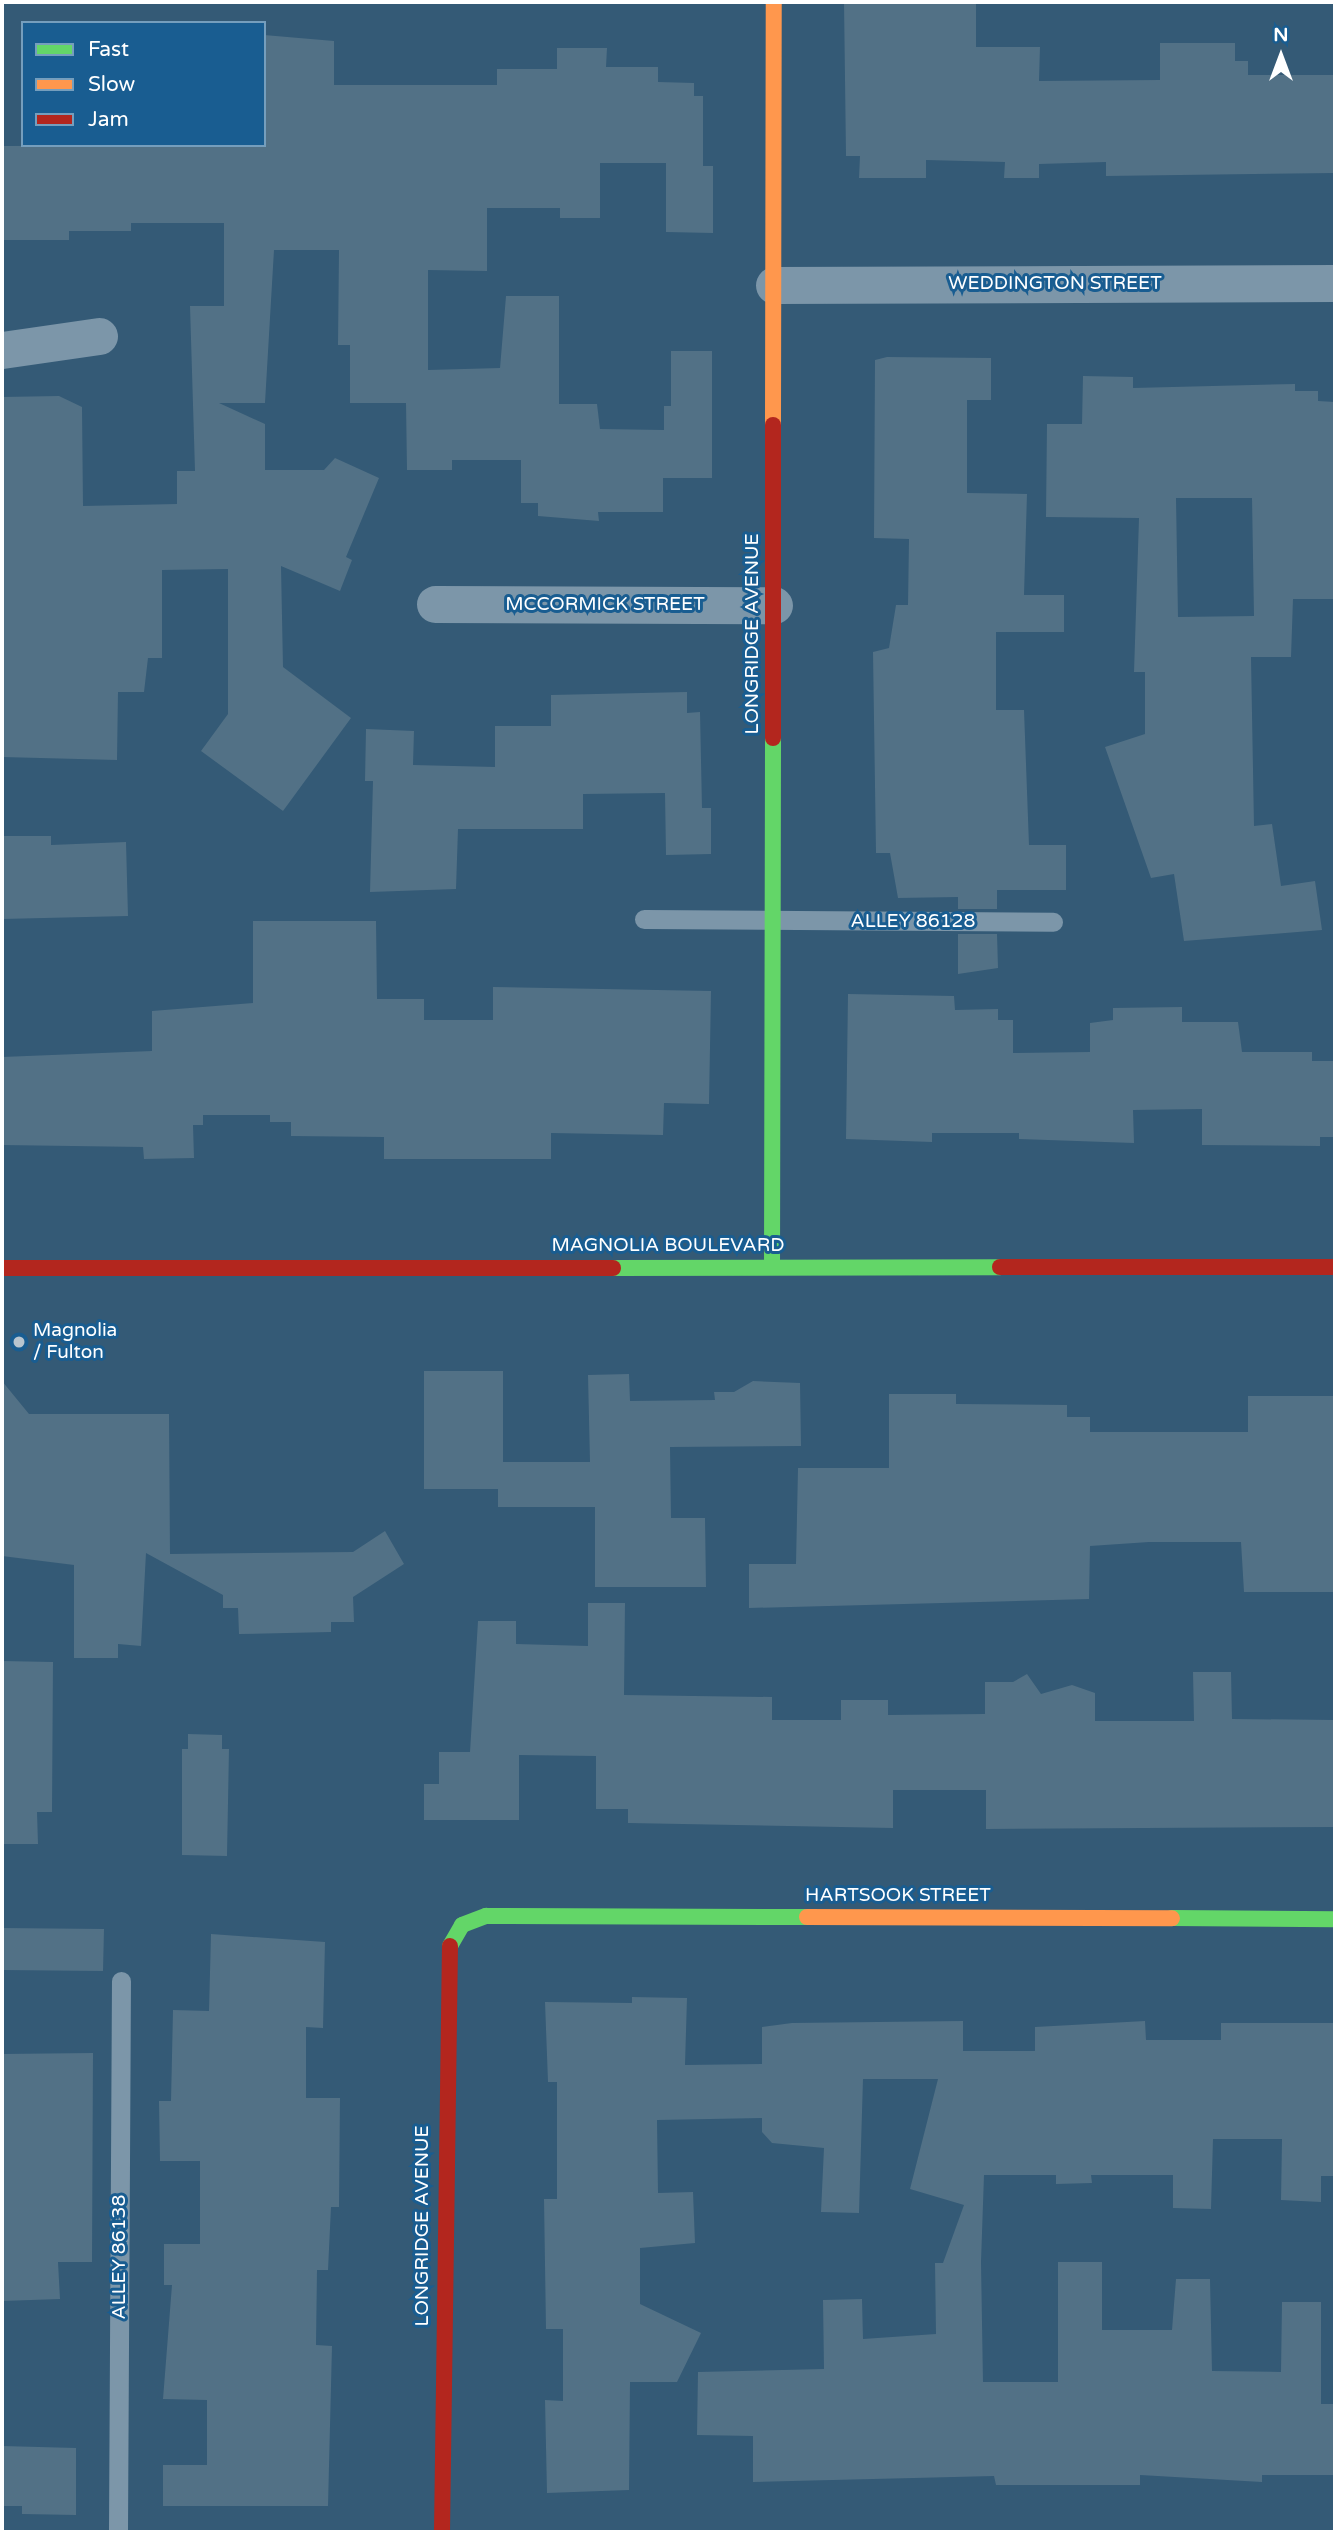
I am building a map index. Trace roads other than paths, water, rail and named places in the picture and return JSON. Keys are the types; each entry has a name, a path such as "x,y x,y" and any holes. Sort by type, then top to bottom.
{"street":[{"name":"LONGRIDGE AVENUE","path":"772,1267 774,2"},
{"name":"WEDDINGTON STREET","path":"774,285 1335,283"},
{"path":"2,350 99,336"},
{"name":"MCCORMICK STREET","path":"435,604 774,605"},
{"name":"MAGNOLIA BOULEVARD","path":"2,1268 1335,1267"},
{"name":"HARTSOOK STREET","path":"462,1925 486,1916 1335,1919"},
{"name":"LONGRIDGE AVENUE","path":"442,2532 446,1953 462,1925"}],"lane":[{"name":"ALLEY 86128","path":"644,919 1053,922"},
{"name":"ALLEY 86138","path":"118,2532 121,1981"}],"place":[{"name":"Magnolia / Fulton","path":"19,1342"}]}
